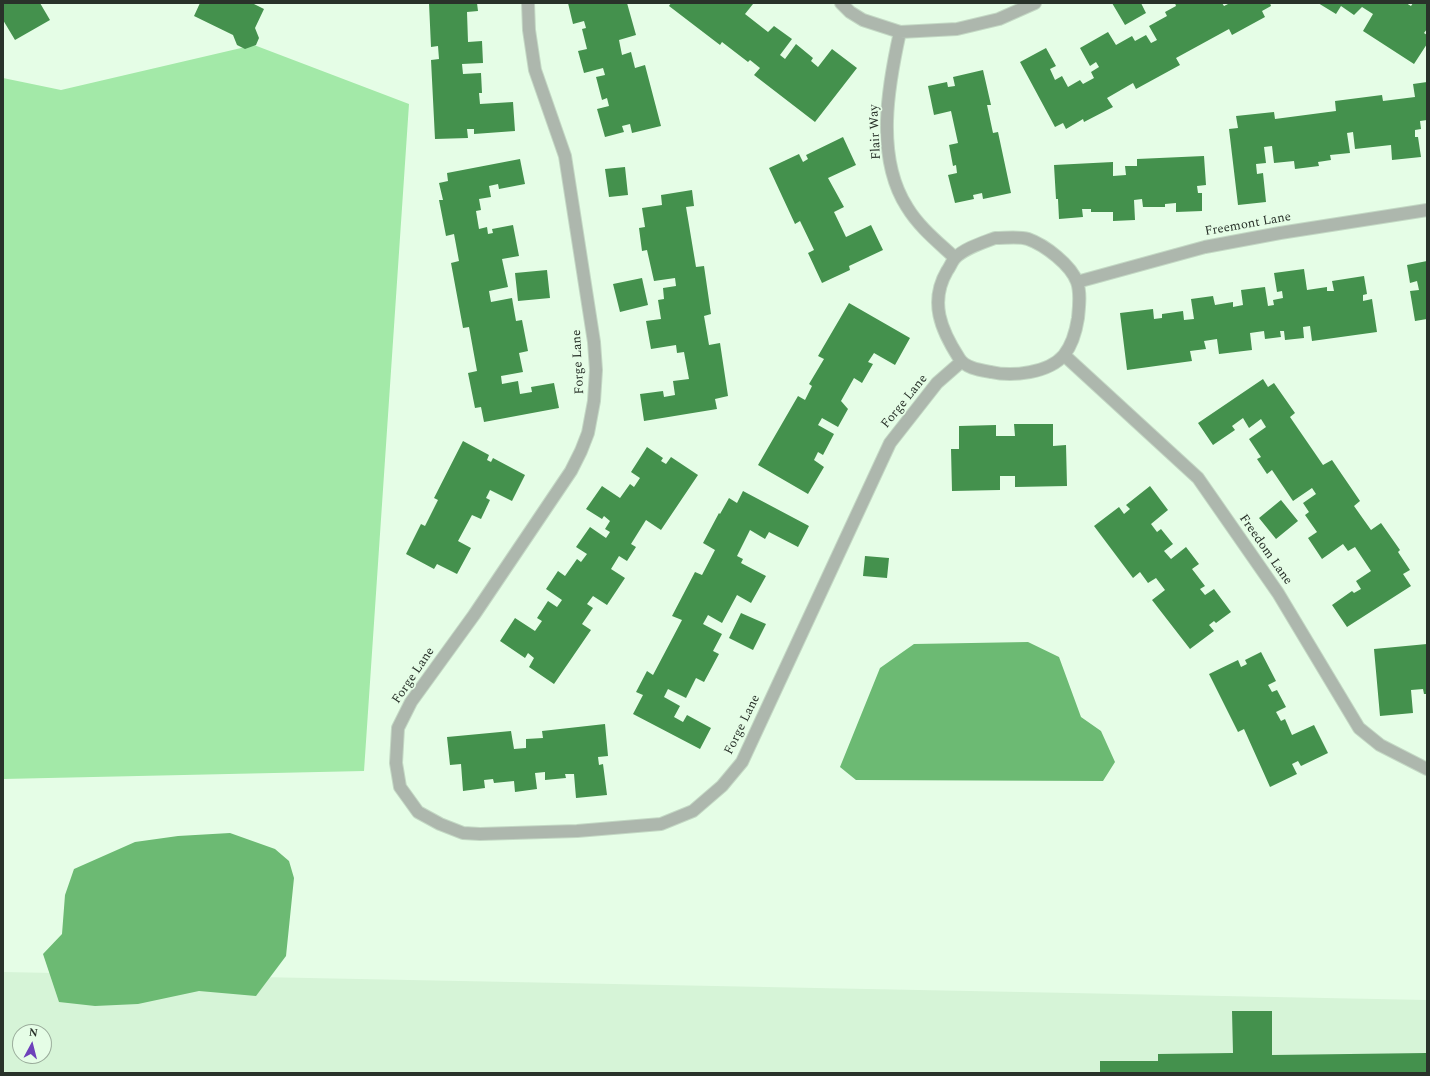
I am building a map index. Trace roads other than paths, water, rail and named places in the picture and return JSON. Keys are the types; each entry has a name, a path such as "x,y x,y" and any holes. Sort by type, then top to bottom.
{"street":[{"name":"Forge Lane","path":"528,3 529,30 535,70 565,156 594,342 596,370 594,401 588,433 571,471 474,615 411,702 398,728 396,764 400,787 418,812 440,824 463,833 480,834 577,831 661,824 693,811 703,804 722,786 742,762 890,443 937,382 961,362"},
{"path":"841,3 850,12 863,20 900,32 957,29 999,19 1035,3"},
{"name":"Flair Way","path":"900,32 889,78 887,122 888,150 895,184 907,207 925,230 955,258"},
{"name":"Freemont Lane","path":"1077,282 1205,247 1280,232 1427,210"},
{"path":"995,238 1028,239 1052,253 1068,266 1077,282 1080,303 1073,340 1064,355 1053,364 1021,374 1000,374 974,368 961,362 945,336 938,314 940,283 955,258 976,245 995,238"},
{"name":"Freedom Lane","path":"1064,355 1198,478 1278,593 1359,728 1380,745 1427,769"}]}
